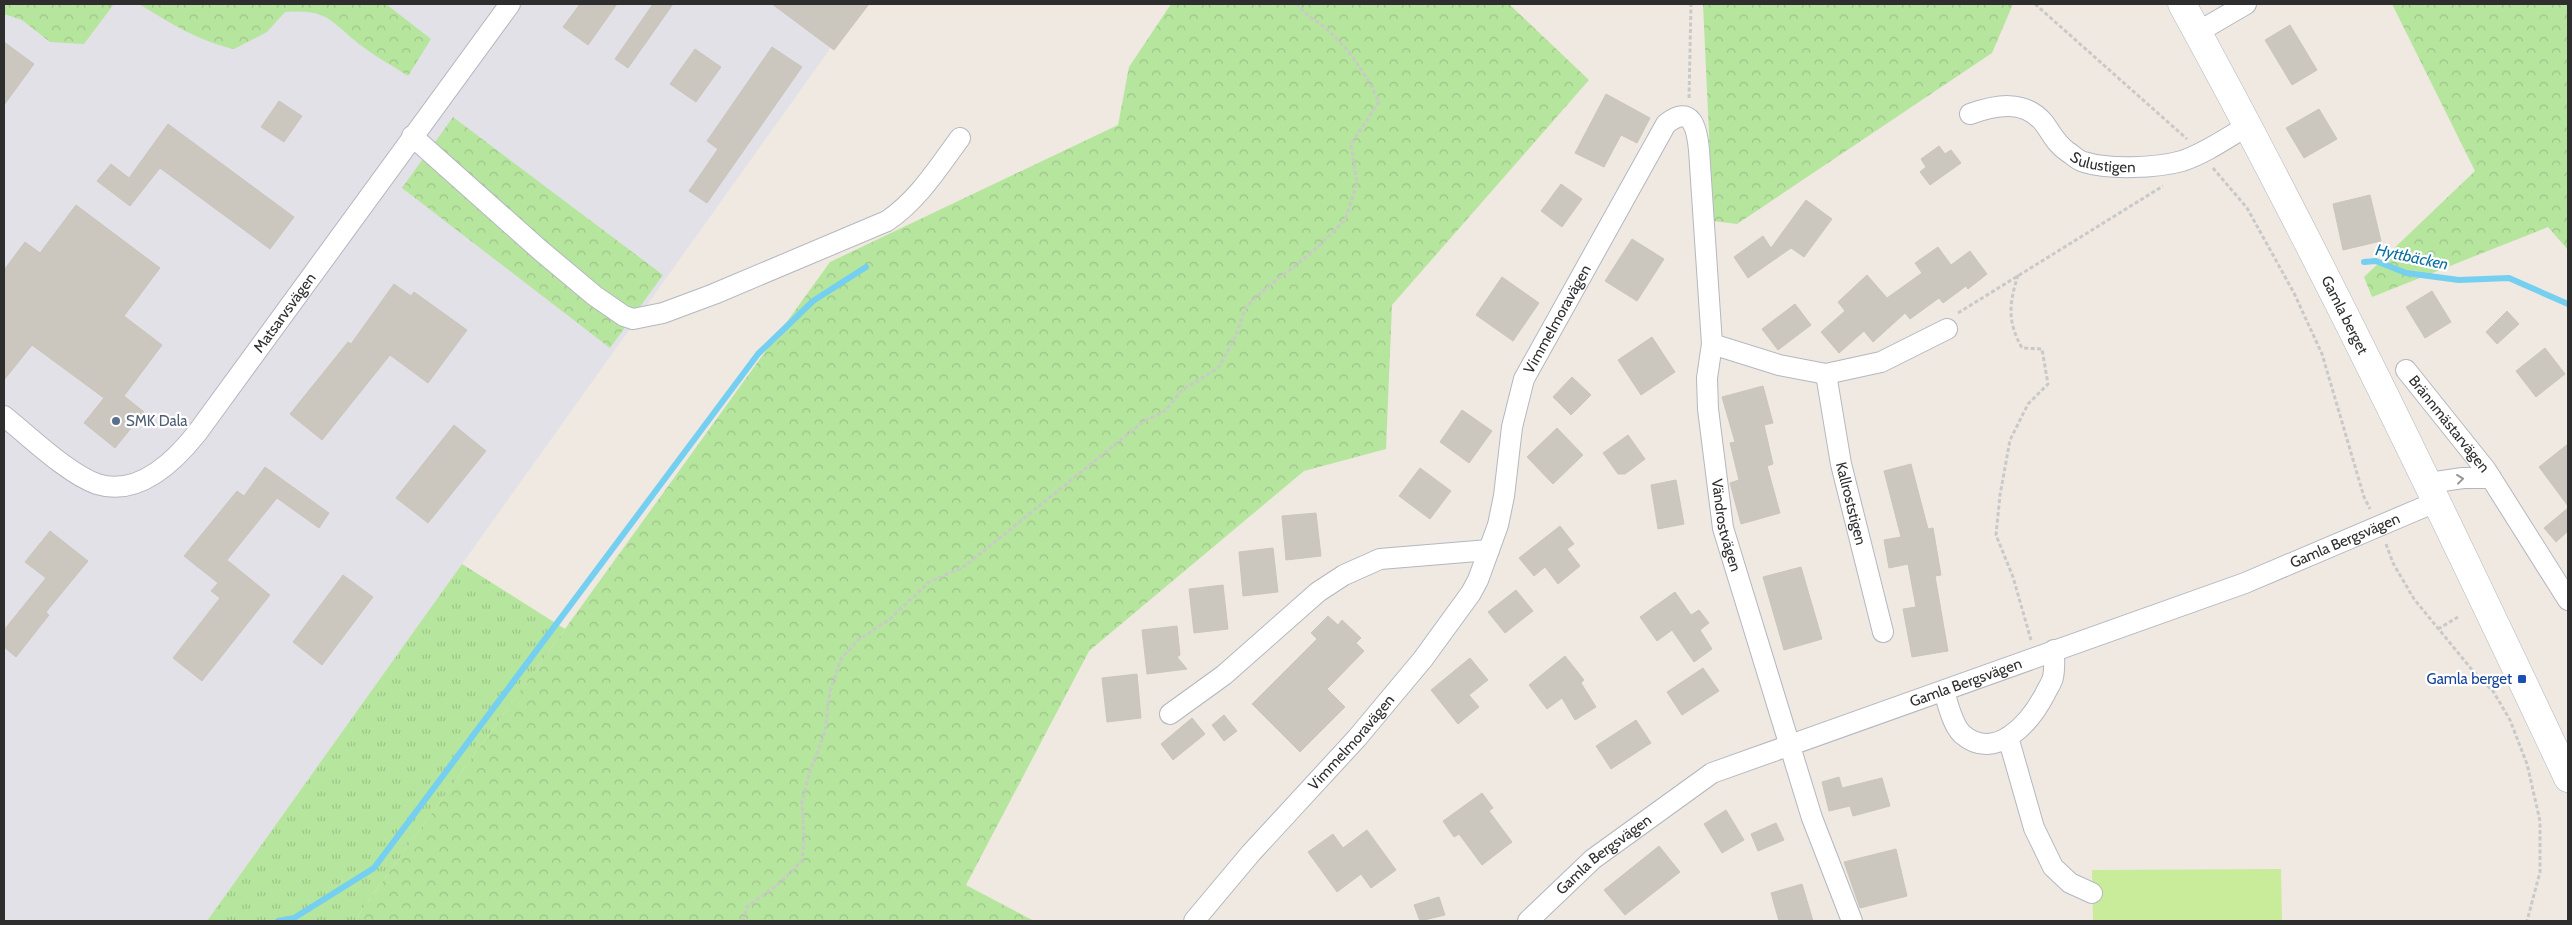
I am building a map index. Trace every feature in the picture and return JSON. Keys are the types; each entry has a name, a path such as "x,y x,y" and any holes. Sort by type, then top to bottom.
{"main road":[{"name":"Gamla berget","path":"2182,4 2249,125 2325,272 2433,492 2568,778"}],"street":[{"name":"Matsarvsvägen","path":"4,416 80,475 97,484 128,484 152,476 169,464 197,433 510,4"},
{"path":"2198,32 2246,4"},
{"name":"Sulustigen","path":"1970,114 1994,106 2011,105 2027,111 2042,122 2059,146 2082,162 2114,167 2156,165 2182,161 2249,125"},
{"name":"Vimmelmoravägen","path":"1194,921 1251,852 1357,738 1423,660 1471,593 1489,550 1504,496 1512,427 1524,379 1666,124 1675,116 1684,116"},
{"name":"Vändrostvägen","path":"1684,116 1692,121 1698,141 1712,344 1707,378 1708,409 1723,528 1812,818 1852,921"},
{"path":"412,136 540,250 595,296 633,320 663,313 714,294 887,221 900,213 919,193 960,138"},
{"path":"1712,344 1780,365 1826,374 1889,359 1947,329"},
{"name":"Brännmästarvägen","path":"2406,370 2460,434 2492,478 2568,600"},
{"name":"Kallroststigen","path":"1826,374 1842,464 1883,632"},
{"name":"Brännmästarvägen","path":"2433,492 2463,478 2492,478"},
{"name":"Gamla Bergsvägen","path":"1528,921 1593,859 1701,779 1748,760 1944,692 2044,654 2245,583 2433,492"},
{"path":"1170,714 1224,675 1318,592 1344,575 1380,559 1489,550"},
{"path":"1944,692 1961,733 1978,744 1998,743 2030,720 2054,678 2044,654"},
{"path":"2008,737 2034,828 2053,867 2070,883 2092,893"}],"path":[{"path":"743,921 747,907 781,882 802,860 804,840 802,801 810,771 825,732 830,691 841,659 858,640 890,620 929,582 965,566 1144,421 1165,411 1182,390 1218,368 1234,340 1246,307 1265,289 1310,254 1345,220 1357,183 1351,144 1379,102 1367,75 1329,30 1304,14 1297,4"},
{"path":"1684,116 1689,95 1690,4"},
{"path":"2034,4 2190,142"},
{"path":"2210,165 2247,208 2271,248 2298,302 2322,354 2364,497 2372,513"},
{"path":"1969,306 2168,184"},
{"path":"2018,275 2010,299 2012,329 2022,348 2042,349 2048,384 2028,404 2010,440 2000,495 1996,535 2044,654"},
{"path":"2384,541 2393,563 2414,599 2492,691 2510,720 2527,764 2540,821 2540,872 2527,921"},
{"path":"2438,629 2458,617"}],"shaded area":[{"path":"4,4 862,4 207,921 4,921"}],"green space":[{"path":"4,4 114,4 84,44 50,42 22,20 4,14"},
{"path":"139,4 386,4 431,39 408,76 365,48 334,23 319,14 285,12 267,32 234,49 196,36"},
{"path":"1171,4 1509,4 1589,80 1392,305 1386,449 1304,471 1089,651 966,885 1034,921 354,921 830,262 1118,125 1129,67"},
{"path":"1703,4 2013,4 1992,53 1737,224 1713,221"},
{"path":"2392,4 2568,4 2568,250 2548,227 2372,297 2364,277 2475,171"},
{"path":"453,117 663,275 610,348 402,188"},
{"path":"462,564 565,629 354,921 207,921"},
{"path":"2281,869 2282,921 2093,921 2092,870"}],"building":[{"path":"580,4 617,4 588,45 563,27"},
{"path":"653,4 673,4 628,68 615,59"},
{"path":"772,4 869,4 834,50"},
{"path":"2290,25 2317,70 2292,85 2265,40"},
{"path":"4,42 34,64 4,105"},
{"path":"772,47 802,67 707,203 689,191 718,149 707,141"},
{"path":"695,49 721,67 696,102 670,84"},
{"path":"1606,94 1650,118 1637,143 1621,135 1604,167 1575,153"},
{"path":"279,101 302,116 284,142 261,127"},
{"path":"2319,109 2337,139 2304,158 2286,128"},
{"path":"168,124 294,217 270,249 160,168 130,206 97,181 111,164 129,178"},
{"path":"1939,146 1945,154 1951,150 1961,163 1930,185 1920,172 1926,167 1921,159"},
{"path":"1561,184 1582,199 1562,227 1541,211"},
{"path":"2370,195 2381,241 2343,250 2333,204"},
{"path":"1806,200 1832,219 1804,257 1791,248 1748,278 1734,257 1763,236 1771,248"},
{"path":"76,205 160,268 124,316 162,345 124,396 144,412 115,448 84,423 104,398 32,345 4,380 4,270 25,242 40,253"},
{"path":"1632,239 1664,259 1637,301 1605,281"},
{"path":"1938,247 1951,265 1970,251 1987,274 1968,289 1966,286 1943,303 1939,298 1910,319 1905,313 1873,342 1864,331 1839,353 1821,332 1845,311 1838,302 1867,275 1887,298 1922,273 1915,263"},
{"path":"1502,277 1539,303 1513,341 1476,315"},
{"path":"394,284 411,296 414,292 467,330 428,383 390,355 322,440 290,414 348,342 351,344"},
{"path":"2432,291 2451,322 2425,338 2406,307"},
{"path":"1795,304 1811,325 1778,350 1762,329"},
{"path":"2507,311 2519,324 2497,344 2486,332"},
{"path":"1652,337 1675,372 1641,395 1618,360"},
{"path":"2545,348 2565,374 2536,397 2516,371"},
{"path":"1572,377 1591,395 1571,415 1553,397"},
{"path":"1763,386 1773,423 1764,425 1773,464 1767,466 1780,513 1741,524 1730,483 1739,480 1730,443 1735,442 1722,397"},
{"path":"1462,410 1492,431 1469,463 1440,442"},
{"path":"454,425 486,451 428,523 396,498"},
{"path":"1557,428 1583,455 1553,484 1527,457"},
{"path":"1628,435 1645,459 1625,474 1618,474 1603,453"},
{"path":"2568,444 2568,506 2539,467"},
{"path":"1911,464 1928,529 1933,528 1941,575 1935,576 1948,651 1912,657 1903,609 1916,607 1908,564 1889,568 1884,540 1901,537 1884,471"},
{"path":"265,467 329,513 319,528 277,498 227,560 270,595 202,681 173,658 220,598 211,591 218,583 184,556 237,491 244,496"},
{"path":"1420,468 1451,491 1430,519 1399,496"},
{"path":"1676,480 1684,524 1658,529 1651,485"},
{"path":"2568,508 2568,531 2556,542 2544,528"},
{"path":"1316,513 1321,556 1286,560 1282,516"},
{"path":"1560,526 1574,544 1567,549 1580,566 1558,584 1545,567 1534,576 1519,558"},
{"path":"50,531 88,561 46,612 49,615 16,657 4,647 4,630 46,578 25,562"},
{"path":"1273,548 1278,592 1243,596 1239,552"},
{"path":"1801,567 1822,639 1784,650 1763,577"},
{"path":"343,575 373,597 322,665 293,642"},
{"path":"1223,585 1228,629 1194,633 1189,589"},
{"path":"1516,590 1533,611 1505,633 1488,612"},
{"path":"1675,592 1691,615 1699,610 1709,623 1700,630 1712,649 1694,662 1672,630 1657,641 1640,617"},
{"path":"1328,616 1338,625 1342,620 1361,638 1356,643 1364,651 1327,689 1345,707 1300,752 1252,704 1317,639 1311,633"},
{"path":"1177,626 1180,655 1177,657 1187,669 1147,674 1142,630"},
{"path":"1565,656 1584,680 1581,683 1596,707 1575,720 1562,698 1547,709 1529,685"},
{"path":"1470,658 1488,680 1469,695 1479,707 1458,724 1431,690"},
{"path":"1703,668 1719,691 1682,715 1667,692"},
{"path":"1137,674 1141,718 1107,722 1102,678"},
{"path":"1224,715 1237,731 1224,741 1212,725"},
{"path":"1192,718 1205,734 1173,760 1161,744"},
{"path":"1636,720 1651,743 1611,769 1596,746"},
{"path":"1839,777 1842,788 1882,778 1890,806 1853,816 1850,806 1829,811 1822,782"},
{"path":"1482,793 1493,808 1489,811 1512,842 1482,865 1459,834 1454,837 1443,821"},
{"path":"1726,810 1744,840 1722,853 1704,824"},
{"path":"1776,823 1784,840 1758,851 1751,834"},
{"path":"1367,830 1396,870 1371,888 1361,874 1337,892 1308,852 1333,834 1343,848"},
{"path":"1659,846 1680,872 1625,915 1604,890"},
{"path":"1896,849 1907,896 1860,908 1844,862"},
{"path":"1802,884 1813,921 1779,921 1771,893"},
{"path":"1439,897 1445,915 1420,921 1414,905"}],"waterway":[{"name":"Hyttbäcken","path":"2364,262 2376,261 2406,273 2459,280 2509,278 2568,304"},
{"path":"278,921 294,918 374,868 758,354 813,301 866,267"}],"place":[{"name":"SMK Dala","path":"116,421"},
{"name":"Gamla berget","path":"2522,679"}]}
